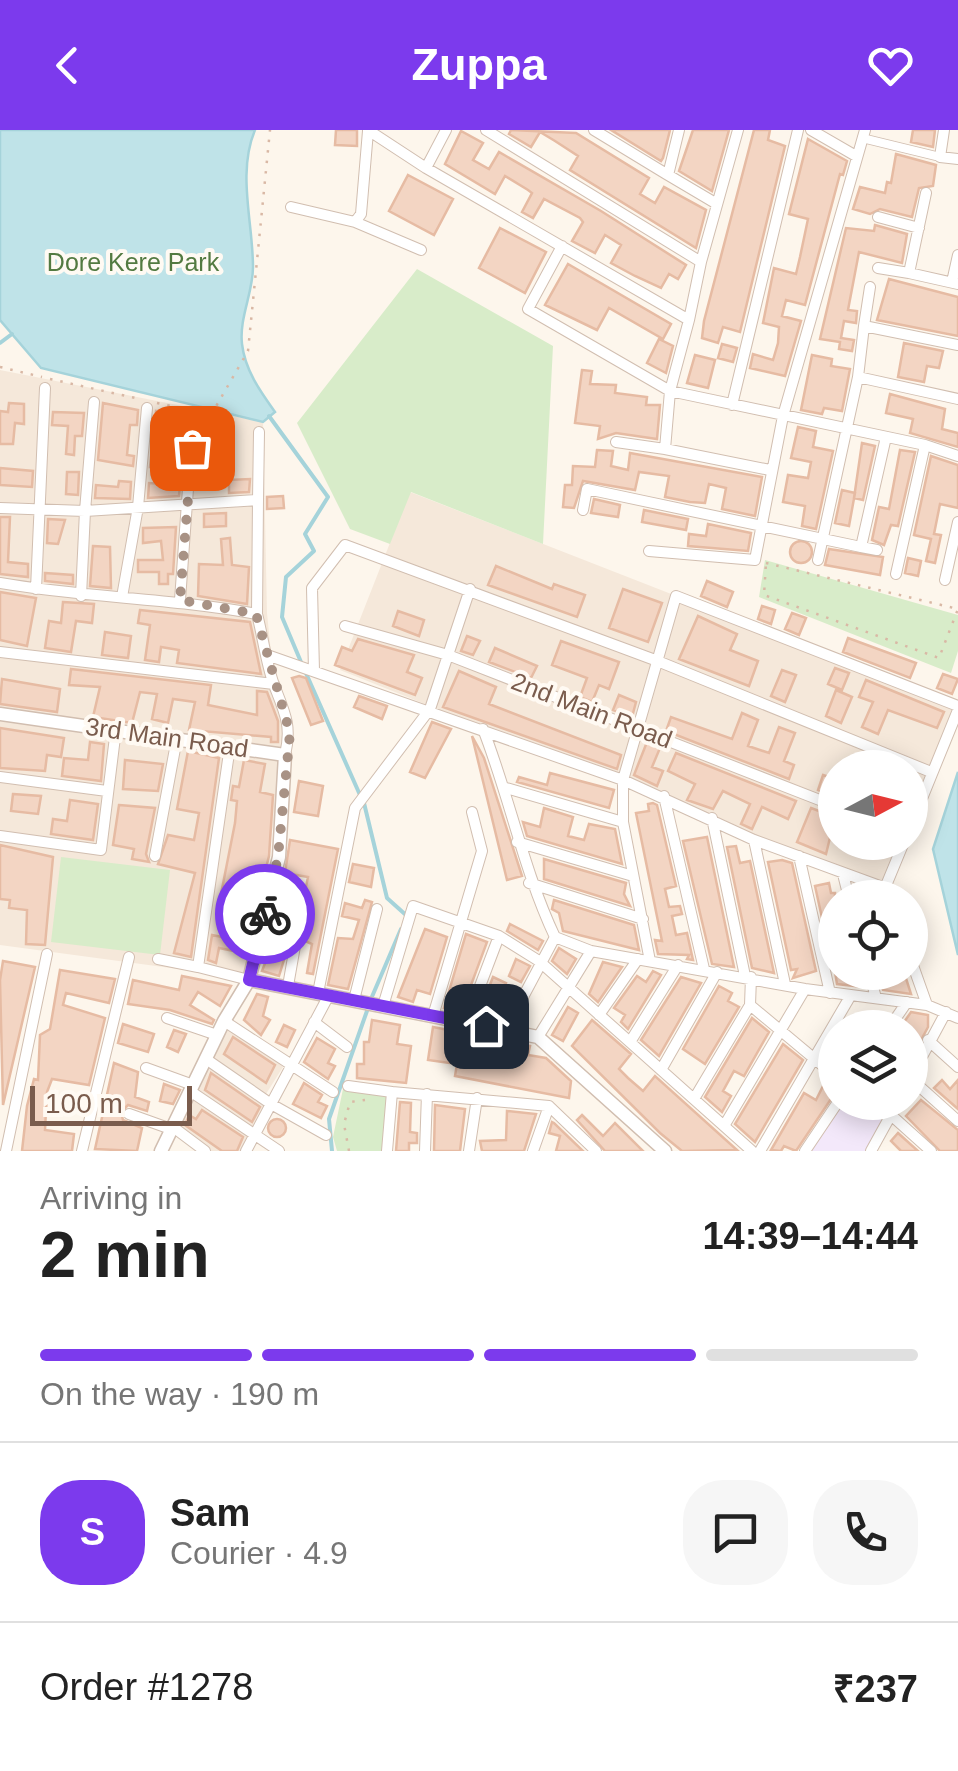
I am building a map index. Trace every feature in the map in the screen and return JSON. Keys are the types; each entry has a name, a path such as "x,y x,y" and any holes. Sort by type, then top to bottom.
{"street":[{"path":"426,168 446,130"},
{"path":"486,130 700,262"},
{"path":"594,130 717,204"},
{"path":"668,175 679,130"},
{"path":"665,449 670,391 690,320 700,262 738,130"},
{"path":"732,404 798,130"},
{"path":"812,130 856,156"},
{"path":"940,157 944,130"},
{"path":"355,222 361,214 368,131 690,320"},
{"path":"649,550 755,560 759,523 783,416 863,134 958,159"},
{"path":"909,273 926,193"},
{"path":"291,207 355,222 422,250"},
{"path":"878,217 919,228"},
{"path":"562,246 528,308 670,391 926,445 958,456"},
{"path":"878,268 955,283 958,254"},
{"path":"818,560 858,378 870,287"},
{"path":"864,326 958,345"},
{"path":"858,378 958,399"},
{"path":"36,589 45,388"},
{"path":"82,596 94,402"},
{"path":"122,598 138,507 147,408"},
{"path":"180,600 190,506 193,419"},
{"path":"259,432 256,614 274,684 289,722 285,755"},
{"path":"862,547 886,437"},
{"path":"616,442 770,470"},
{"path":"896,574 926,445"},
{"path":"584,510 588,489 876,550"},
{"path":"0,508 85,511 258,500"},
{"path":"945,580 958,522"},
{"path":"307,668 312,588 345,545 655,660 930,772"},
{"path":"0,583 82,596 180,600 256,614"},
{"path":"246,1151 314,1022 324,994 358,803 430,709 470,590"},
{"path":"600,1015 644,960 643,918 624,822 623,780 676,596 958,708 928,778"},
{"name":"2nd Main Road","path":"345,626 448,655 818,799"},
{"path":"0,652 274,684"},
{"path":"267,655 430,709 623,780 754,840 857,880"},
{"name":"3rd Main Road","path":"0,714 285,755 278,857 249,980 224,1021 161,1151"},
{"path":"0,836 101,850 116,729"},
{"path":"484,729 506,788 530,883 555,937 591,951 805,989 927,1005 958,1018"},
{"path":"155,856 177,738"},
{"path":"198,968 230,746"},
{"path":"0,777 107,790"},
{"path":"506,788 624,822"},
{"path":"664,796 704,970"},
{"path":"434,1016 482,851 472,812"},
{"path":"694,1099 750,1005 748,977 712,818"},
{"path":"754,840 785,984"},
{"path":"517,842 633,876"},
{"path":"799,856 830,993"},
{"path":"843,874 844,880"},
{"path":"530,883 643,918"},
{"path":"368,1003 413,906 462,920 499,936 540,961 752,1151"},
{"path":"368,1003 376,909"},
{"path":"466,1022 499,936"},
{"path":"505,1030 555,937"},
{"path":"288,986 295,946"},
{"path":"538,1037 591,951"},
{"path":"6,1151 47,954"},
{"path":"82,1151 129,957"},
{"path":"158,959 538,1037 664,1151"},
{"path":"630,1042 678,965"},
{"path":"661,1070 717,972"},
{"path":"724,1126 805,989"},
{"path":"874,990 876,998"},
{"path":"922,990 927,1005"},
{"path":"760,1151 851,995"},
{"path":"901,1010 906,1002"},
{"path":"750,1005 818,1062"},
{"path":"946,1012 928,1040 958,1067"},
{"path":"167,1018 217,1036"},
{"path":"224,1021 332,1092"},
{"path":"314,1022 347,1047"},
{"path":"206,1059 271,1104 326,1135"},
{"path":"146,1068 192,1088 254,1137 279,1151"},
{"path":"348,1086 548,1106 584,1146 596,1151"},
{"path":"387,1151 392,1092"},
{"path":"425,1151 428,1094"},
{"path":"928,1095 958,1121"},
{"path":"468,1151 477,1098"},
{"path":"533,1151 548,1106"},
{"path":"129,1114 172,1128 205,1151"},
{"path":"805,1151 826,1120"},
{"path":"871,1151 889,1120"},
{"path":"892,1120 931,1151"}],"path":[{"path":"0,367 211,416 248,350 270,130"},
{"path":"766,563 958,608 948,637 939,658 764,595 766,563"},
{"path":"948,637 958,640"},
{"path":"349,1151 344,1124 350,1102 368,1097"}],"shaded area":[{"path":"0,370 263,422 267,613 274,683 289,711 286,757 245,978 0,945"},
{"path":"410,492 958,706 928,782 928,750 818,750 818,860 897,860 888,880 865,880 340,670"},
{"path":"230,1027 283,1067 266,1094 213,1057"},
{"path":"210,1064 266,1104 252,1131 197,1091"},
{"path":"192,1096 249,1137 242,1151 211,1151 177,1126"},
{"path":"830,1120 884,1122 867,1151 809,1151"}],"green space":[{"path":"417,269 553,346 543,544 411,492 390,544 350,529 297,423"},
{"path":"765,560 958,615 958,651 951,673 759,597"},
{"path":"61,857 170,870 160,955 51,942"},
{"path":"343,1089 389,1095 385,1151 337,1151 333,1137"}],"water":[{"name":"Dore Kere Park","path":"0,130 255,130 246,180 253,267 242,344 250,371 275,412 263,422 41,368 0,320"},
{"path":"958,772 958,955 933,849"}],"building":[{"path":"336,130 357,130 357,146 335,145"},
{"path":"511,130 576,133 649,178 640,194 655,203 664,187 706,210 696,248 570,170 578,156 555,141 540,132 531,147 509,134"},
{"path":"611,130 670,130 663,158 661,161"},
{"path":"693,130 729,130 712,191 679,171"},
{"path":"754,130 770,130 768,140 785,146 740,332 723,327 718,343 702,338 704,321"},
{"path":"913,130 935,130 933,147 911,142"},
{"path":"461,131 483,143 473,160 489,169 499,152 601,211 686,265 678,279 669,274 661,288 635,276 611,263 621,245 605,235 595,253 572,241 583,222 580,218 544,199 533,218 522,212 532,193 528,190 505,176 495,194 445,164"},
{"path":"808,139 847,161 843,175 840,174 805,305 786,300 782,316 801,321 785,376 750,368 753,354 773,360 778,343 779,327 763,323 774,268 796,274 808,219 789,214"},
{"path":"896,154 936,165 933,186 919,188 912,217 880,209 870,214 853,209 860,187 885,193 887,182 891,183"},
{"path":"408,175 453,199 434,235 389,211"},
{"path":"875,225 907,234 902,263 859,252 848,310 857,311 856,323 844,321 841,338 854,340 852,351 839,349 840,342 820,339 846,228 874,231"},
{"path":"500,228 546,252 525,293 479,268"},
{"path":"568,264 671,324 663,339 609,308 597,330 545,305"},
{"path":"889,279 958,297 958,336 877,320"},
{"path":"659,339 673,346 666,373 647,363"},
{"path":"904,343 943,351 939,368 927,366 924,382 898,377"},
{"path":"722,344 737,348 733,362 718,358"},
{"path":"695,355 715,360 708,388 687,383"},
{"path":"812,355 832,359 831,366 850,369 842,411 824,408 822,414 801,410"},
{"path":"582,370 592,371 590,384 616,385 615,393 647,397 646,405 660,405 657,439 616,433 598,439 600,426 575,423"},
{"path":"890,394 945,409 942,429 958,433 958,447 910,433 913,419 886,413"},
{"path":"9,403 24,404 24,424 15,423 13,444 0,444 0,411 8,412"},
{"path":"103,403 138,410 137,425 130,425 127,455 134,456 133,466 98,460"},
{"path":"156,411 165,412 164,421 172,421 168,468 150,467"},
{"path":"53,412 84,413 82,436 75,436 74,455 66,454 68,426 52,425"},
{"path":"798,427 816,431 813,447 833,451 816,529 802,526 805,506 783,502 788,475 808,478 811,462 791,458"},
{"path":"862,443 875,446 863,500 854,498"},
{"path":"597,450 613,451 611,466 628,470 630,453 762,477 755,516 722,509 726,488 709,484 705,503 690,502 665,497 669,476 639,472 635,490 583,481 574,508 563,507 565,485 572,485 573,466 595,467"},
{"path":"900,450 915,452 898,526 891,525 884,545 872,540 879,507 889,509"},
{"path":"931,456 958,465 958,508 940,504 934,534 941,535 935,563 926,561 931,539 914,535"},
{"path":"0,468 33,471 32,487 0,485"},
{"path":"163,469 181,469 179,496 148,498 149,483 162,484"},
{"path":"67,472 79,472 78,495 66,494"},
{"path":"250,479 249,492 229,493 229,480"},
{"path":"119,481 131,482 130,499 95,498 96,485 118,487"},
{"path":"842,490 855,493 849,526 835,523"},
{"path":"283,496 284,508 267,509 267,497"},
{"path":"594,499 620,505 618,517 591,513"},
{"path":"644,510 688,519 686,530 642,522"},
{"path":"226,513 226,526 204,527 204,514"},
{"path":"0,517 10,517 8,562 28,564 28,577 0,574"},
{"path":"48,519 65,520 58,544 47,543"},
{"path":"708,524 751,533 748,551 688,546 689,534 706,536"},
{"path":"176,527 173,574 168,574 168,584 159,584 159,572 138,572 138,560 163,560 161,541 143,543 143,528"},
{"path":"230,538 232,565 249,567 247,604 198,596 199,564 223,565 221,539"},
{"path":"801,541 812,552 801,563 790,552"},
{"path":"93,546 110,547 111,588 90,586"},
{"path":"829,549 883,557 880,575 825,565"},
{"path":"908,558 921,561 918,576 905,573"},
{"path":"496,566 552,589 554,584 585,595 577,617 488,585"},
{"path":"45,573 73,575 73,584 45,581"},
{"path":"707,581 733,592 727,607 701,596"},
{"path":"623,589 662,603 648,642 609,628"},
{"path":"0,592 36,598 27,646 0,640"},
{"path":"63,602 94,604 92,623 76,621 71,652 45,648 49,621 61,623"},
{"path":"762,606 775,610 771,624 758,619"},
{"path":"140,610 250,622 261,674 177,663 179,650 161,647 159,662 145,660 150,625 138,623"},
{"path":"398,611 424,620 419,636 393,626"},
{"path":"792,613 806,618 799,635 785,629"},
{"path":"698,616 737,634 730,650 758,661 749,686 679,659"},
{"path":"105,632 131,636 128,658 102,655"},
{"path":"467,636 480,641 473,655 461,651"},
{"path":"848,638 916,663 910,678 843,652"},
{"path":"358,639 414,655 407,672 422,678 415,695 335,665 342,647 352,651"},
{"path":"561,641 619,662 609,689 599,685 592,702 580,697 587,678 552,665"},
{"path":"495,648 537,666 531,678 489,662"},
{"path":"835,668 849,673 842,690 828,684"},
{"path":"71,669 211,685 208,705 257,715 257,691 267,692 278,721 278,742 271,742 271,737 189,730 195,702 173,699 168,723 152,719 157,694 140,692 132,723 93,717 100,687 69,685"},
{"path":"782,670 796,675 785,702 771,696"},
{"path":"459,671 496,687 489,704 621,755 617,769 443,707"},
{"path":"943,674 958,679 952,694 937,688"},
{"path":"292,678 306,678 323,721 311,725"},
{"path":"2,679 60,689 57,712 0,704"},
{"path":"866,680 944,712 937,728 888,710 878,734 862,727 873,702 859,697"},
{"path":"836,690 852,697 841,723 826,716"},
{"path":"619,695 636,702 632,717 613,710"},
{"path":"359,696 387,706 382,719 354,707"},
{"path":"742,713 758,720 748,746 769,753 779,727 795,733 784,761 794,765 789,779 666,731 671,717 732,739"},
{"path":"432,722 451,729 425,778 410,772"},
{"path":"0,728 64,738 61,757 47,755 45,771 0,768"},
{"path":"472,736 484,758 522,876 507,880"},
{"path":"90,742 104,744 101,781 62,776 64,758 88,760"},
{"path":"647,742 660,748 652,767 663,771 657,786 634,775"},
{"path":"188,751 219,758 191,957 174,953 195,873 158,864 168,835 194,840 199,813 177,809"},
{"path":"676,753 796,801 788,819 762,807 752,829 741,824 750,804 723,791 713,809 687,800 695,784 668,771"},
{"path":"125,760 163,764 158,791 123,789"},
{"path":"244,760 265,764 260,792 273,795 269,856 248,940 234,937 239,909 219,904 235,823 237,801 231,800 233,786 239,787"},
{"path":"550,773 614,790 609,808 517,782 519,777 547,785"},
{"path":"299,781 323,786 318,816 294,812"},
{"path":"13,794 41,796 38,814 11,811"},
{"path":"70,800 98,804 93,840 51,834 53,819 67,821"},
{"path":"648,804 657,805 676,886 665,889 669,907 680,906 682,914 672,916 676,935 687,933 693,960 687,959 689,955 658,954 655,940 662,941 636,813 649,811"},
{"path":"119,805 155,808 146,854 149,862 132,859 134,849 113,845"},
{"path":"544,808 573,817 568,836 584,840 589,824 615,829 622,864 527,836 523,822 540,827"},
{"path":"811,808 818,811 818,851 797,842"},
{"path":"707,837 734,967 712,964 683,841"},
{"path":"290,840 338,849 313,974 307,973 312,944 296,937 308,877 285,873"},
{"path":"0,845 53,857 45,945 26,944 27,910 9,908 10,900 0,899"},
{"path":"736,846 740,863 750,861 774,973 752,968 727,847"},
{"path":"544,859 626,883 624,894 630,906 544,879"},
{"path":"768,862 792,863 816,971 793,978 797,969 791,970"},
{"path":"353,864 374,868 371,887 349,882"},
{"path":"365,900 372,902 348,989 328,985 338,938 353,939 359,920 342,916 345,903 362,908"},
{"path":"554,900 634,925 639,950 563,931 559,913 552,909"},
{"path":"510,924 543,941 538,950 507,931"},
{"path":"425,929 447,937 430,994 417,990 413,1002 398,997"},
{"path":"277,933 291,937 279,976 262,971"},
{"path":"466,934 487,942 461,1012 444,1008"},
{"path":"212,935 237,940 234,951 219,948 216,963 208,960"},
{"path":"559,948 576,959 567,974 552,961"},
{"path":"516,959 530,966 521,982 509,976"},
{"path":"3,961 35,967 3,1105 0,980"},
{"path":"603,962 622,967 598,1002 589,994"},
{"path":"60,970 115,979 109,1003 66,993 63,1005 105,1018 89,1085 52,1079 47,1092 45,1130 74,1134 72,1151 22,1151 27,1106 34,1079 38,1080 40,1035 50,1029"},
{"path":"653,971 661,975 628,1029 621,1022 625,1015 614,1008 637,976 646,982"},
{"path":"182,976 231,986 220,1006 198,992 190,1005 214,1020 212,1024 170,1010 128,1004 133,980 179,990"},
{"path":"493,977 506,983 500,996 512,1000 503,1017 479,1013"},
{"path":"681,977 701,983 659,1056 641,1040"},
{"path":"719,986 732,993 728,1001 739,1007 705,1064 683,1049"},
{"path":"257,994 268,997 263,1016 270,1020 261,1035 244,1020"},
{"path":"568,1007 578,1013 563,1041 552,1035"},
{"path":"752,1018 769,1032 744,1076 734,1071 723,1091 731,1096 722,1112 705,1097"},
{"path":"372,1020 400,1025 397,1044 411,1046 406,1083 357,1078 357,1064 364,1064 364,1042 369,1042"},
{"path":"592,1020 631,1054 619,1069 628,1078 643,1091 655,1076 737,1150 682,1151 660,1133 572,1046"},
{"path":"123,1024 154,1034 148,1052 118,1043"},
{"path":"284,1025 295,1030 287,1047 276,1042"},
{"path":"433,1027 530,1046 528,1055 546,1058 571,1081 569,1098 455,1076 457,1064 428,1060"},
{"path":"174,1030 186,1034 178,1052 167,1047"},
{"path":"233,1037 275,1065 266,1083 224,1054"},
{"path":"317,1038 335,1049 328,1063 335,1066 328,1079 304,1062"},
{"path":"783,1044 803,1060 755,1142 735,1124"},
{"path":"114,1063 138,1072 135,1097 149,1102 147,1111 128,1105 121,1112 123,1120 142,1128 137,1151 95,1149"},
{"path":"211,1073 260,1107 252,1122 205,1090"},
{"path":"942,1080 950,1089 958,1080 958,1109 934,1088"},
{"path":"304,1083 322,1095 318,1102 327,1106 321,1118 293,1104"},
{"path":"164,1084 180,1090 173,1104 160,1101"},
{"path":"804,1093 816,1100 818,1096 818,1118 796,1151 784,1146 781,1151 771,1150"},
{"path":"400,1102 411,1103 410,1132 417,1133 417,1143 409,1143 409,1151 396,1151"},
{"path":"435,1105 465,1109 460,1151 434,1151"},
{"path":"928,1106 958,1130 958,1151 940,1151 910,1120 928,1120"},
{"path":"202,1110 243,1137 237,1151 222,1151 185,1125 189,1115 196,1119"},
{"path":"507,1111 536,1114 524,1151 482,1151 480,1141 506,1140"},
{"path":"582,1115 603,1136 615,1123 643,1151 605,1151 577,1120"},
{"path":"277,1119 286,1128 277,1137 268,1128"},
{"path":"552,1122 583,1151 556,1151 560,1136 549,1133"},
{"path":"898,1133 918,1151 901,1151 891,1141"}],"waterway":[{"path":"0,343 12,334"},
{"path":"269,416 328,497 305,534 314,551 286,577 282,617 301,662"},
{"path":"305,671 360,795"},
{"path":"364,803 387,898 407,916"},
{"path":"371,999 401,929"},
{"path":"332,1151 329,1119 368,1008"}],"way so far":[{"path":"192,448 180,600 256,614 274,684 287,712 290,733 278,857 265,914"}],"route":[{"path":"265,914 249,980 486,1026"}]}
